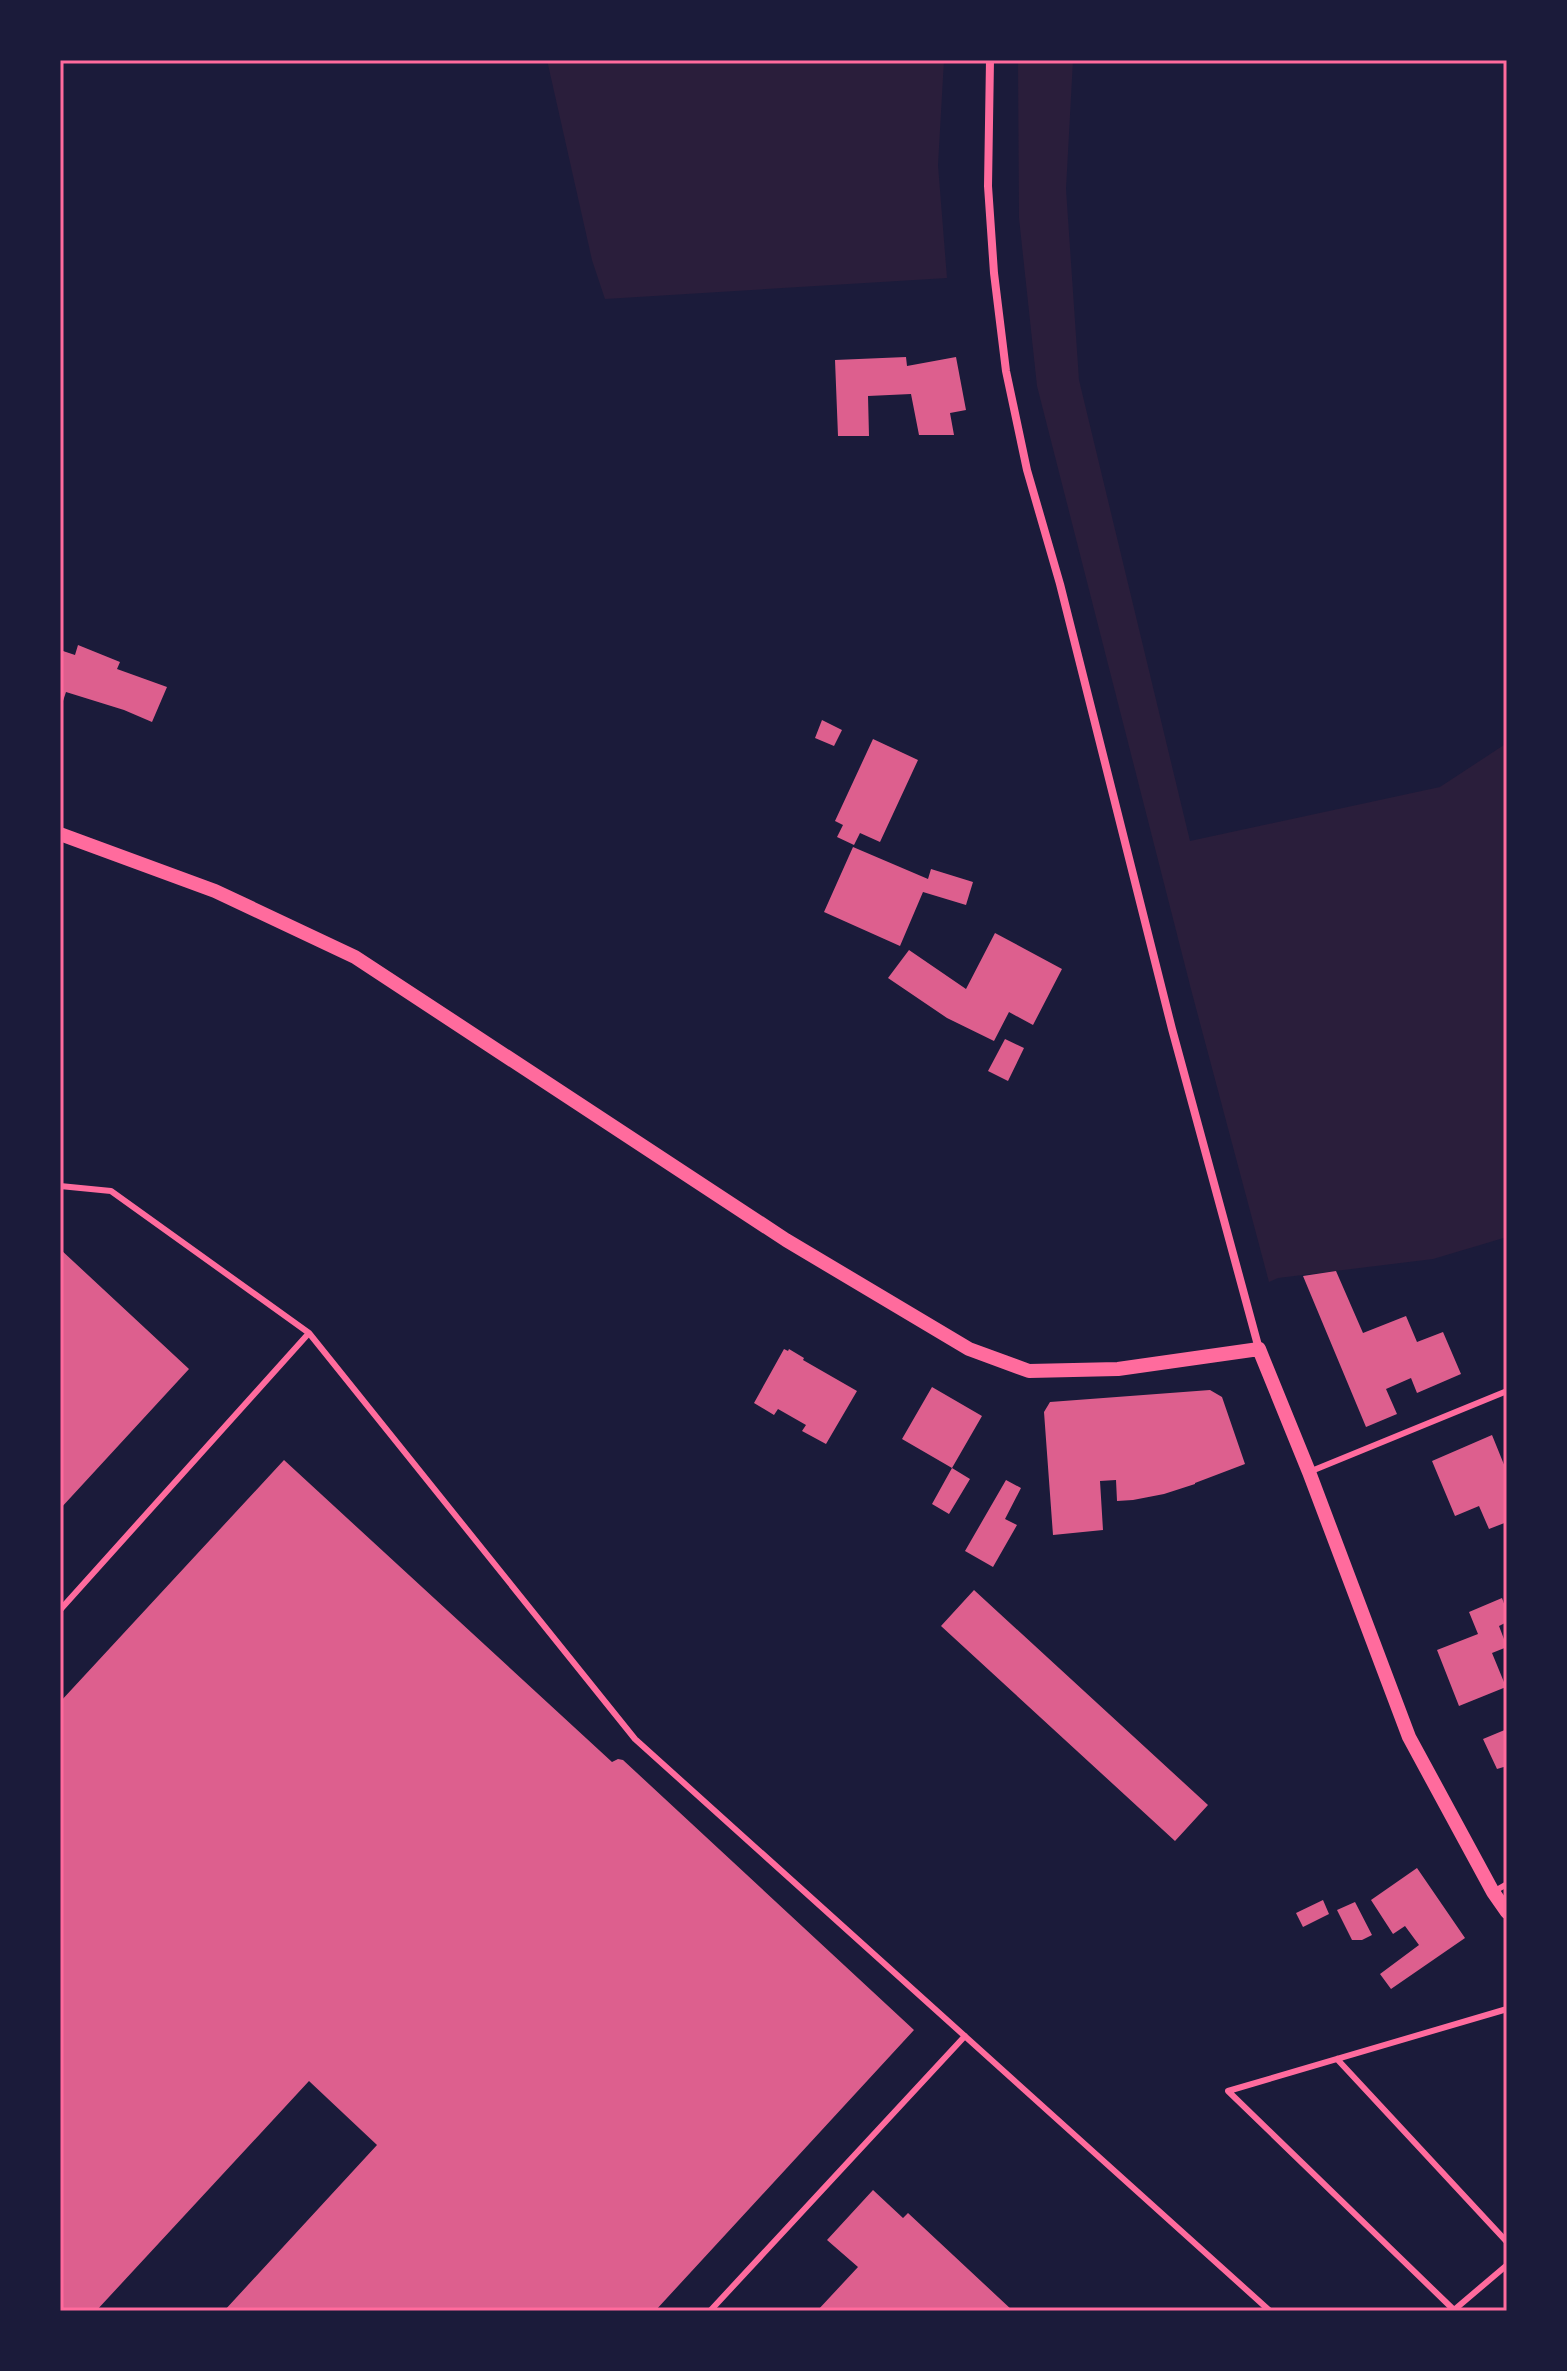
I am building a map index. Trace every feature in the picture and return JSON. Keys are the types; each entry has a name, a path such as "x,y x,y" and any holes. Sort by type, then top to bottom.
{"street":[{"path":"990,60 988,186 994,273 1006,371 1027,470 1060,584 1168,1014 1259,1349 1409,1737 1493,1892 1507,1912"},
{"path":"60,834 215,891 355,957 786,1240 969,1349 1029,1371 1118,1369 1259,1349"}],"lane":[{"path":"60,1186 111,1191 309,1333 635,1739 1270,2311"},
{"path":"60,1610 309,1333"},
{"path":"1309,1472 1507,1391"},
{"path":"1493,1892 1507,1884"},
{"path":"1507,2009 1228,2091 1454,2310 1507,2265"},
{"path":"710,2311 965,2036"},
{"path":"1337,2059 1507,2242"}],"shaded area":[{"path":"547,60 944,60 938,165 947,278 605,299 592,260"},
{"path":"1018,60 1073,60 1066,189 1079,380 1190,841 1440,787 1507,743 1507,1237 1433,1259 1278,1278 1269,1282 1037,386 1019,218"}],"building":[{"path":"906,357 907,366 956,357 966,410 950,413 954,435 919,435 911,394 868,396 869,436 838,436 835,360"},
{"path":"78,645 120,662 117,669 167,687 152,722 66,692 60,710 60,650 75,655"},
{"path":"822,720 842,730 834,746 815,738"},
{"path":"873,739 918,760 880,842 860,833 854,845 837,837 843,825 835,821"},
{"path":"853,847 928,879 931,869 973,882 966,905 923,892 900,946 824,912"},
{"path":"995,933 1062,969 1033,1025 1009,1012 994,1041 947,1018 888,978 909,950 966,989"},
{"path":"1005,1039 1024,1048 1008,1081 988,1071"},
{"path":"60,1249 189,1369 60,1509"},
{"path":"1336,1271 1363,1333 1406,1316 1417,1342 1443,1332 1461,1374 1417,1393 1411,1378 1386,1389 1397,1414 1366,1427 1303,1276"},
{"path":"784,1349 789,1349 857,1391 826,1444 802,1431 806,1425 778,1409 774,1415 754,1403"},
{"path":"932,1387 982,1416 952,1468 902,1439"},
{"path":"1210,1390 1222,1397 1245,1464 1164,1494 1133,1500 1117,1501 1116,1480 1100,1481 1103,1530 1053,1535 1044,1412 1050,1402"},
{"path":"1492,1435 1507,1472 1507,1522 1489,1529 1479,1506 1455,1516 1432,1461"},
{"path":"284,1460 612,1762 623,1760 914,2030 655,2311 224,2311 377,2145 309,2081 96,2311 60,2311 60,1702"},
{"path":"952,1468 970,1479 949,1514 932,1504"},
{"path":"1006,1480 1021,1488 1005,1519 1017,1525 993,1567 965,1551"},
{"path":"974,1590 1208,1805 1175,1841 941,1626"},
{"path":"1502,1598 1507,1622 1499,1626 1507,1647 1492,1653 1506,1687 1459,1706 1437,1650 1478,1634 1469,1612"},
{"path":"1507,1729 1507,1766 1497,1769 1483,1739"},
{"path":"1417,1868 1465,1938 1391,1989 1380,1974 1419,1945 1405,1926 1393,1934 1371,1900"},
{"path":"1323,1900 1329,1914 1303,1927 1296,1913"},
{"path":"1355,1902 1372,1935 1362,1940 1352,1940 1337,1910"},
{"path":"873,2190 903,2218 908,2213 1013,2311 817,2311 858,2267 827,2240"}]}
